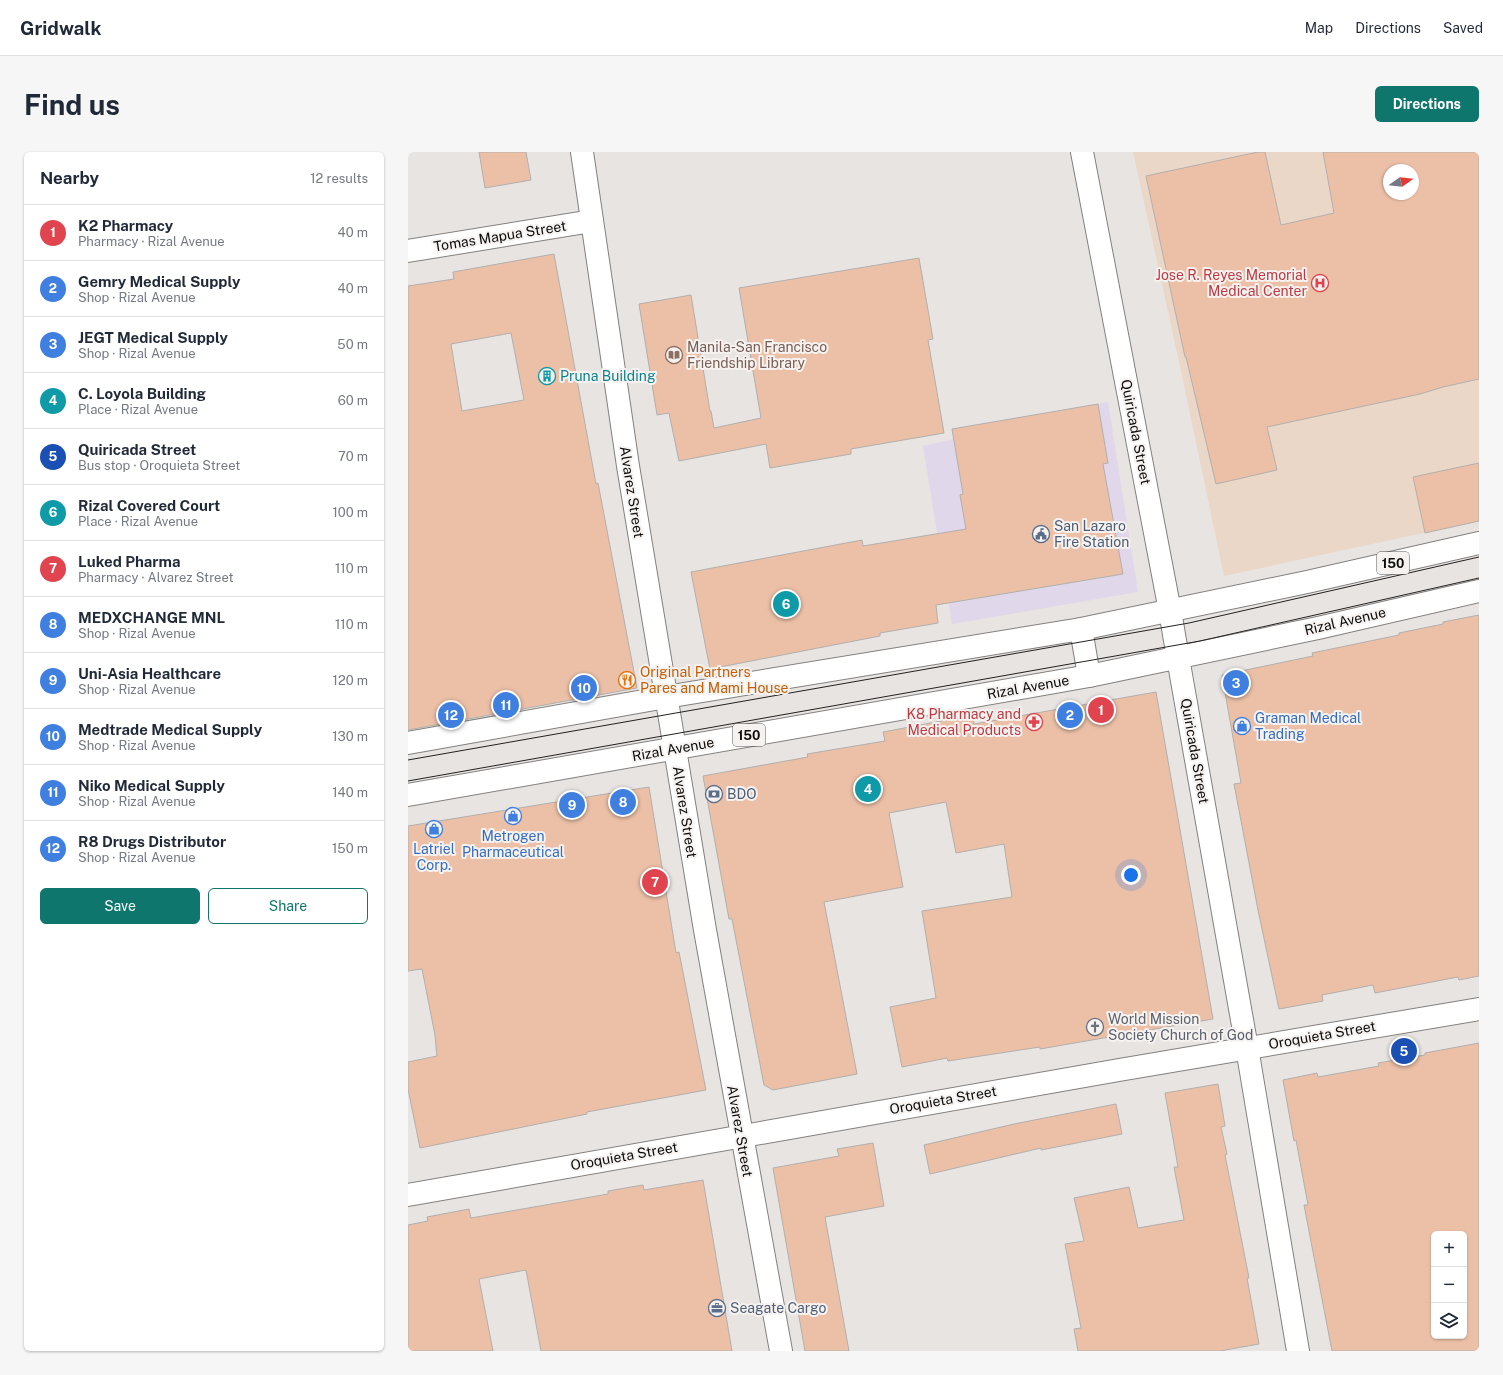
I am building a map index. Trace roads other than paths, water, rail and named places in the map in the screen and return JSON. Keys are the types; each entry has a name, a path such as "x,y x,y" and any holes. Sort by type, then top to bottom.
{"street":[{"name":"Alvarez Street","path":"582,152 628,466 666,697 706,938 780,1351"},
{"name":"Quiricada Street","path":"1082,152 1170,611 1247,1048 1298,1351"},
{"name":"Tomas Mapua Street","path":"408,251 592,221"},
{"name":"150","path":"408,743 666,697 1081,629 1307,582 1479,543"},
{"name":"Rizal Avenue","path":"408,795 1089,676 1318,628 1479,591"},
{"path":"1081,629 1089,676"},
{"name":"Oroquieta Street","path":"408,1195 1247,1048 1479,1009"}],"tram line":[{"path":"408,760 1189,623 1479,557"},
{"path":"408,781 1200,641 1479,578"}],"place":[{"name":"Jose R. Reyes Memorial Medical Center","path":"1320,283"},
{"name":"Manila-San Francisco Friendship Library","path":"674,355"},
{"name":"Pruna Building","path":"547,376"},
{"name":"San Lazaro Fire Station","path":"1041,534"},
{"name":"Rizal Covered Court","path":"786,604"},
{"name":"Original Partners Pares and Mami House","path":"627,680"},
{"name":"JEGT Medical Supply","path":"1236,683"},
{"name":"Medtrade Medical Supply","path":"584,688"},
{"name":"Niko Medical Supply","path":"506,705"},
{"name":"K2 Pharmacy","path":"1101,710"},
{"name":"R8 Drugs Distributor","path":"451,715"},
{"name":"Gemry Medical Supply","path":"1070,715"},
{"name":"K8 Pharmacy and Medical Products","path":"1034,722"},
{"name":"Graman Medical Trading","path":"1242,726"},
{"name":"C. Loyola Building","path":"868,789"},
{"name":"BDO","path":"714,794"},
{"name":"MEDXCHANGE MNL","path":"623,802"},
{"name":"Uni-Asia Healthcare","path":"572,805"},
{"name":"Metrogen Pharmaceutical","path":"513,816"},
{"name":"Latriel Corp.","path":"434,829"},
{"name":"Luked Pharma","path":"655,882"},
{"name":"World Mission Society Church of God","path":"1095,1027"},
{"name":"Quiricada Street","path":"1404,1051"},
{"name":"Seagate Cargo","path":"717,1308"}]}
